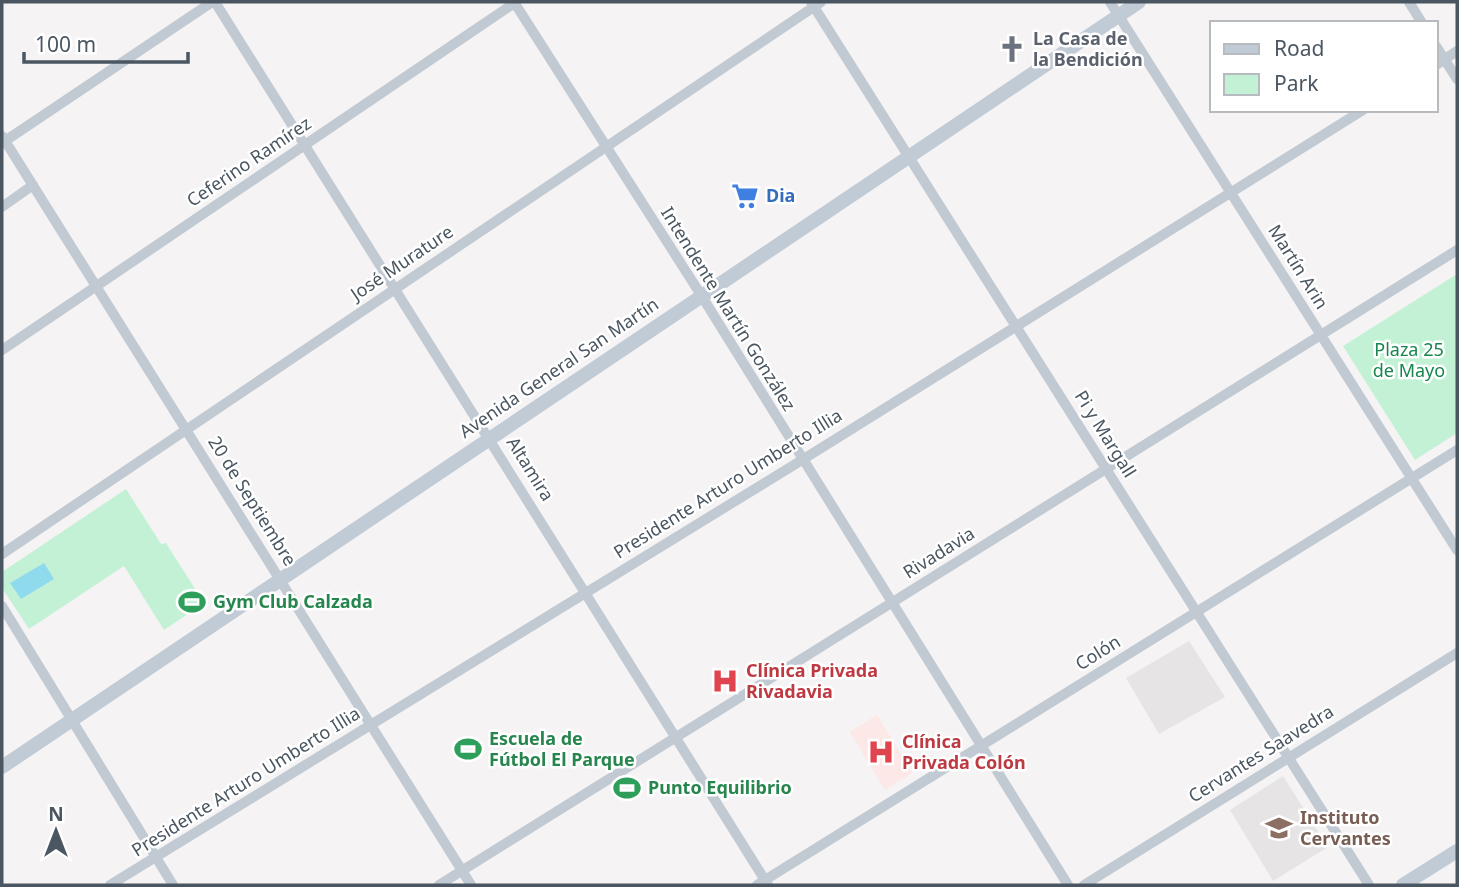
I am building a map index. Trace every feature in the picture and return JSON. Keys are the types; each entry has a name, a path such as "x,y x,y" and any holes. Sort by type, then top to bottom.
{"main road":[{"name":"Avenida General San Martín","path":"2,768 1139,2"},
{"path":"1403,885 1457,851"}],"street":[{"path":"4,138 213,2"},
{"name":"Altamira","path":"213,2 587,592 764,884"},
{"name":"Ceferino Ramírez","path":"2,350 515,2"},
{"name":"Intendente Martín González","path":"515,2 701,295 1068,885"},
{"name":"Martín Arin","path":"1110,2 1457,550"},
{"path":"1409,2 1421,21"},
{"name":"José Murature","path":"2,554 816,3"},
{"name":"Pi y Margall","path":"816,3 909,156 1369,885"},
{"path":"1457,51 1440,62 1457,79"},
{"name":"Presidente Arturo Umberto Illia","path":"110,885 802,460 1360,112"},
{"name":"20 de Septiembre","path":"4,138 471,885"},
{"path":"2,206 33,184"},
{"name":"Rivadavia","path":"439,885 1457,250"},
{"name":"Colón","path":"764,884 1457,450"},
{"path":"2,606 173,885"},
{"name":"Cervantes Saavedra","path":"1084,885 1457,653"}],"shaded area":[{"path":"1189,641 1225,697 1159,734 1126,678"},
{"name":"Clínica Privada Colón","path":"877,715 912,773 885,790 850,732"},
{"name":"Instituto Cervantes","path":"1283,776 1328,847 1273,881 1230,810"}],"green space":[{"name":"Plaza 25 de Mayo","path":"1457,274 1457,433 1415,460 1343,346"},
{"path":"126,489 161,544 166,543 204,603 164,630 124,566 29,629 2,588 2,572"}],"water":[{"path":"44,563 54,579 21,599 10,583"}],"place":[{"name":"La Casa de la Bendición","path":"1012,49"},
{"name":"Dia","path":"745,196"},
{"name":"Gym Club Calzada","path":"192,602"},
{"name":"Clínica Privada Rivadavia","path":"725,681"},
{"name":"Escuela de Fútbol El Parque","path":"468,749"},
{"name":"Clínica Privada Colón","path":"881,752"},
{"name":"Punto Equilibrio","path":"627,788"},
{"name":"Instituto Cervantes","path":"1279,828"}]}
